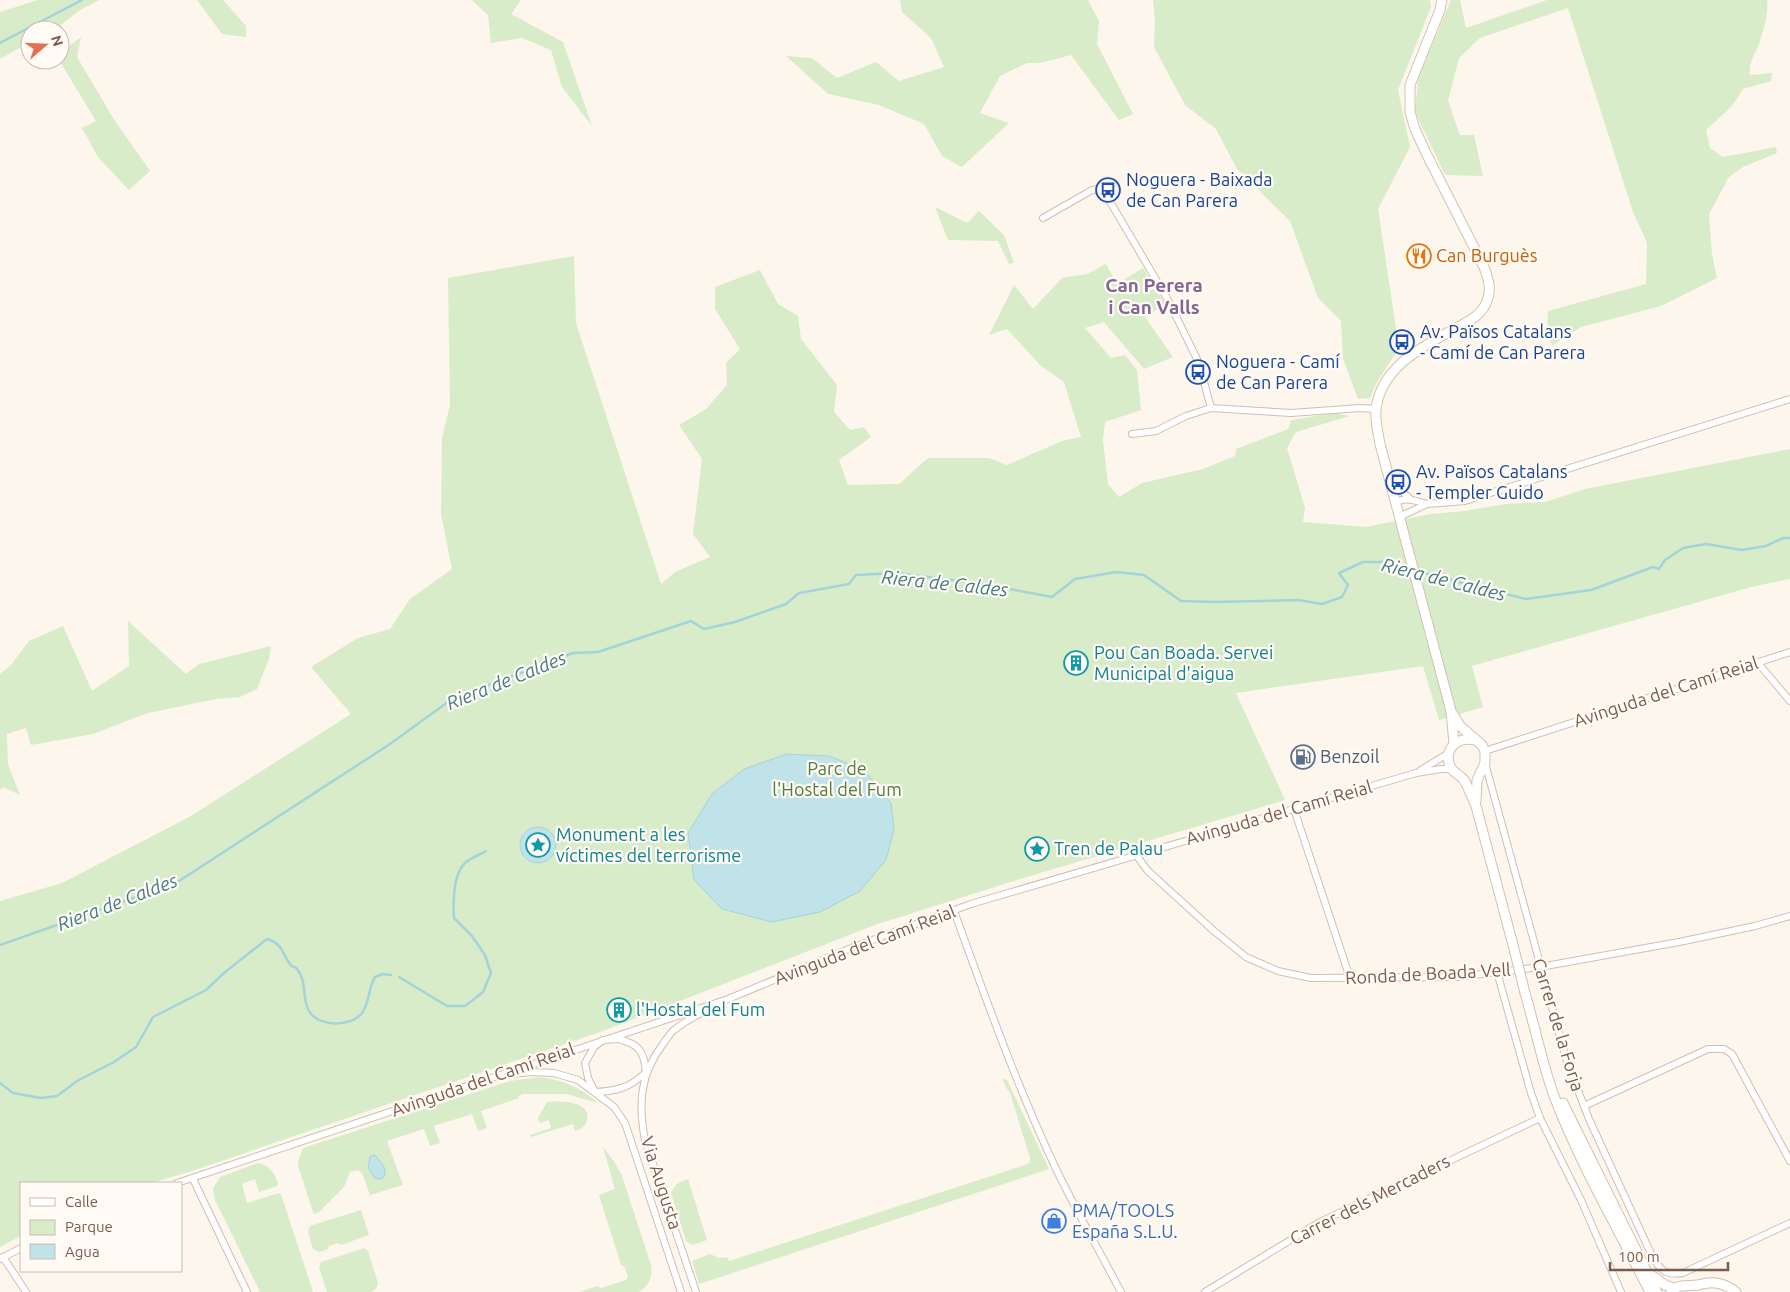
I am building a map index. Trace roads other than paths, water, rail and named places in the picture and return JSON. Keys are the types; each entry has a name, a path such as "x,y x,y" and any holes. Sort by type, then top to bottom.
{"main road":[{"path":"1442,0 1410,85 1410,112 1415,129 1484,267 1490,291 1488,300 1479,314 1410,355 1399,365 1384,387 1376,409 1378,435 1451,711 1460,726 1482,745 1485,751 1485,763 1480,771 1476,785 1476,806"},
{"path":"1451,711 1451,748 1448,760 1467,786 1476,806 1525,993 1554,1093 1578,1152 1650,1292"},
{"path":"1451,748 1461,740 1474,740"},
{"path":"1455,772 1471,776 1480,771"},
{"path":"1545,1065 1657,1292"},
{"path":"1647,1272 1672,1290 1716,1282 1736,1292"},
{"path":"1690,1292 1698,1284"}],"street":[{"path":"1043,218 1092,190 1102,188 1168,300 1199,363 1211,408"},
{"path":"1395,503 1400,500 1412,500 1427,504 1465,501 1790,398"},
{"path":"1132,434 1156,431 1186,416 1211,408 1291,413 1360,408 1376,409"},
{"path":"1389,478 1412,500"},
{"path":"1399,517 1427,504"},
{"name":"Avinguda del Camí Reial","path":"1485,751 1790,652"},
{"path":"1758,663 1790,701"},
{"name":"Avinguda del Camí Reial","path":"1416,773 1444,758 1451,748"},
{"name":"Carrer de la Forja","path":"1485,763 1567,1062 1584,1106 1653,1258 1666,1273 1671,1275 1683,1274 1790,1223"},
{"name":"Avinguda del Camí Reial","path":"180,1182 728,999 856,946 954,911 1136,855 1416,773 1441,769 1455,772"},
{"path":"1294,809 1350,978"},
{"name":"Ronda de Boada Vell","path":"1136,855 1148,871 1214,931 1246,957 1262,965 1311,978 1456,976 1540,967 1679,942 1755,926 1790,916"},
{"path":"954,911 998,1032 1028,1104 1058,1172 1121,1292"},
{"path":"1497,972 1531,1093 1540,1118 1581,1200 1621,1292"},
{"name":"Via Augusta","path":"696,1292 645,1140 641,1120 642,1098 646,1072 654,1056 672,1032 693,1017 728,999"},
{"name":"Via Augusta","path":"603,1040 618,1039 637,1046 642,1053 646,1072"},
{"path":"595,1092 588,1078 585,1063 594,1047 603,1040"},
{"path":"1584,1106 1708,1049 1724,1049 1732,1054 1790,1161"},
{"name":"Via Augusta","path":"498,1075 533,1072 554,1073 578,1080 614,1107 624,1123 681,1292"},
{"name":"Via Augusta","path":"595,1092 607,1092 626,1087 636,1082 646,1072"},
{"name":"Carrer dels Mercaders","path":"1206,1292 1320,1222 1540,1118"},
{"path":"192,1178 247,1292"},
{"path":"20,1249 2,1258 26,1292"}],"water":[{"path":"787,754 829,756 864,770 891,803 894,830 886,860 860,891 820,912 772,922 722,909 694,880 688,833 712,794 744,769"},
{"path":"538,827 550,833 556,845 550,857 538,863 526,857 520,845 526,833"},
{"path":"375,1155 385,1170 384,1177 381,1179 375,1178 368,1168 370,1157"}],"waterway":[{"path":"0,43 82,0"},
{"name":"Riera de Caldes","path":"1416,571 1526,599 1591,590 1653,567 1659,569 1665,560 1683,548 1706,544 1742,550 1766,546 1783,538 1790,538"},
{"name":"Riera de Caldes","path":"0,945 176,883 390,744 452,699 573,653 598,652 691,621 704,629 735,622 786,604 799,593 849,584 856,575 896,573 983,584 1052,597 1075,579 1116,572 1144,575 1181,601 1298,600 1322,604 1342,597 1348,585 1339,573 1363,562 1385,562 1391,570 1410,570"},
{"path":"399,977 447,1006 465,1006 483,992 491,973 485,955 472,936 454,918 454,905 456,881 461,868 467,861 486,851"},
{"path":"0,1083 13,1093 41,1098 57,1096 77,1081 114,1062 136,1047 153,1017 206,990 267,939 276,943 291,965 296,968 303,982 309,1012 323,1022 345,1023 357,1017 365,1009 375,977 383,974 391,975"}],"place":[{"name":"Noguera - Baixada de Can Parera","path":"1108,190"},
{"name":"Can Burguès","path":"1419,256"},
{"name":"Av. Països Catalans - Camí de Can Parera","path":"1402,342"},
{"name":"Noguera - Camí de Can Parera","path":"1198,372"},
{"name":"Av. Països Catalans - Templer Guido","path":"1398,482"},
{"name":"Pou Can Boada. Servei Municipal d'aigua","path":"1076,663"},
{"name":"Benzoil","path":"1303,757"},
{"name":"Monument a les víctimes del terrorisme","path":"538,845"},
{"name":"Tren de Palau","path":"1037,849"},
{"name":"l'Hostal del Fum","path":"619,1010"},
{"name":"PMA/TOOLS España S.L.U.","path":"1054,1221"}],"district":[{"name":"Can Perera i Can Valls","path":"1154,296"}],"park label":[{"name":"Parc de l'Hostal del Fum","path":"837,780"}]}
